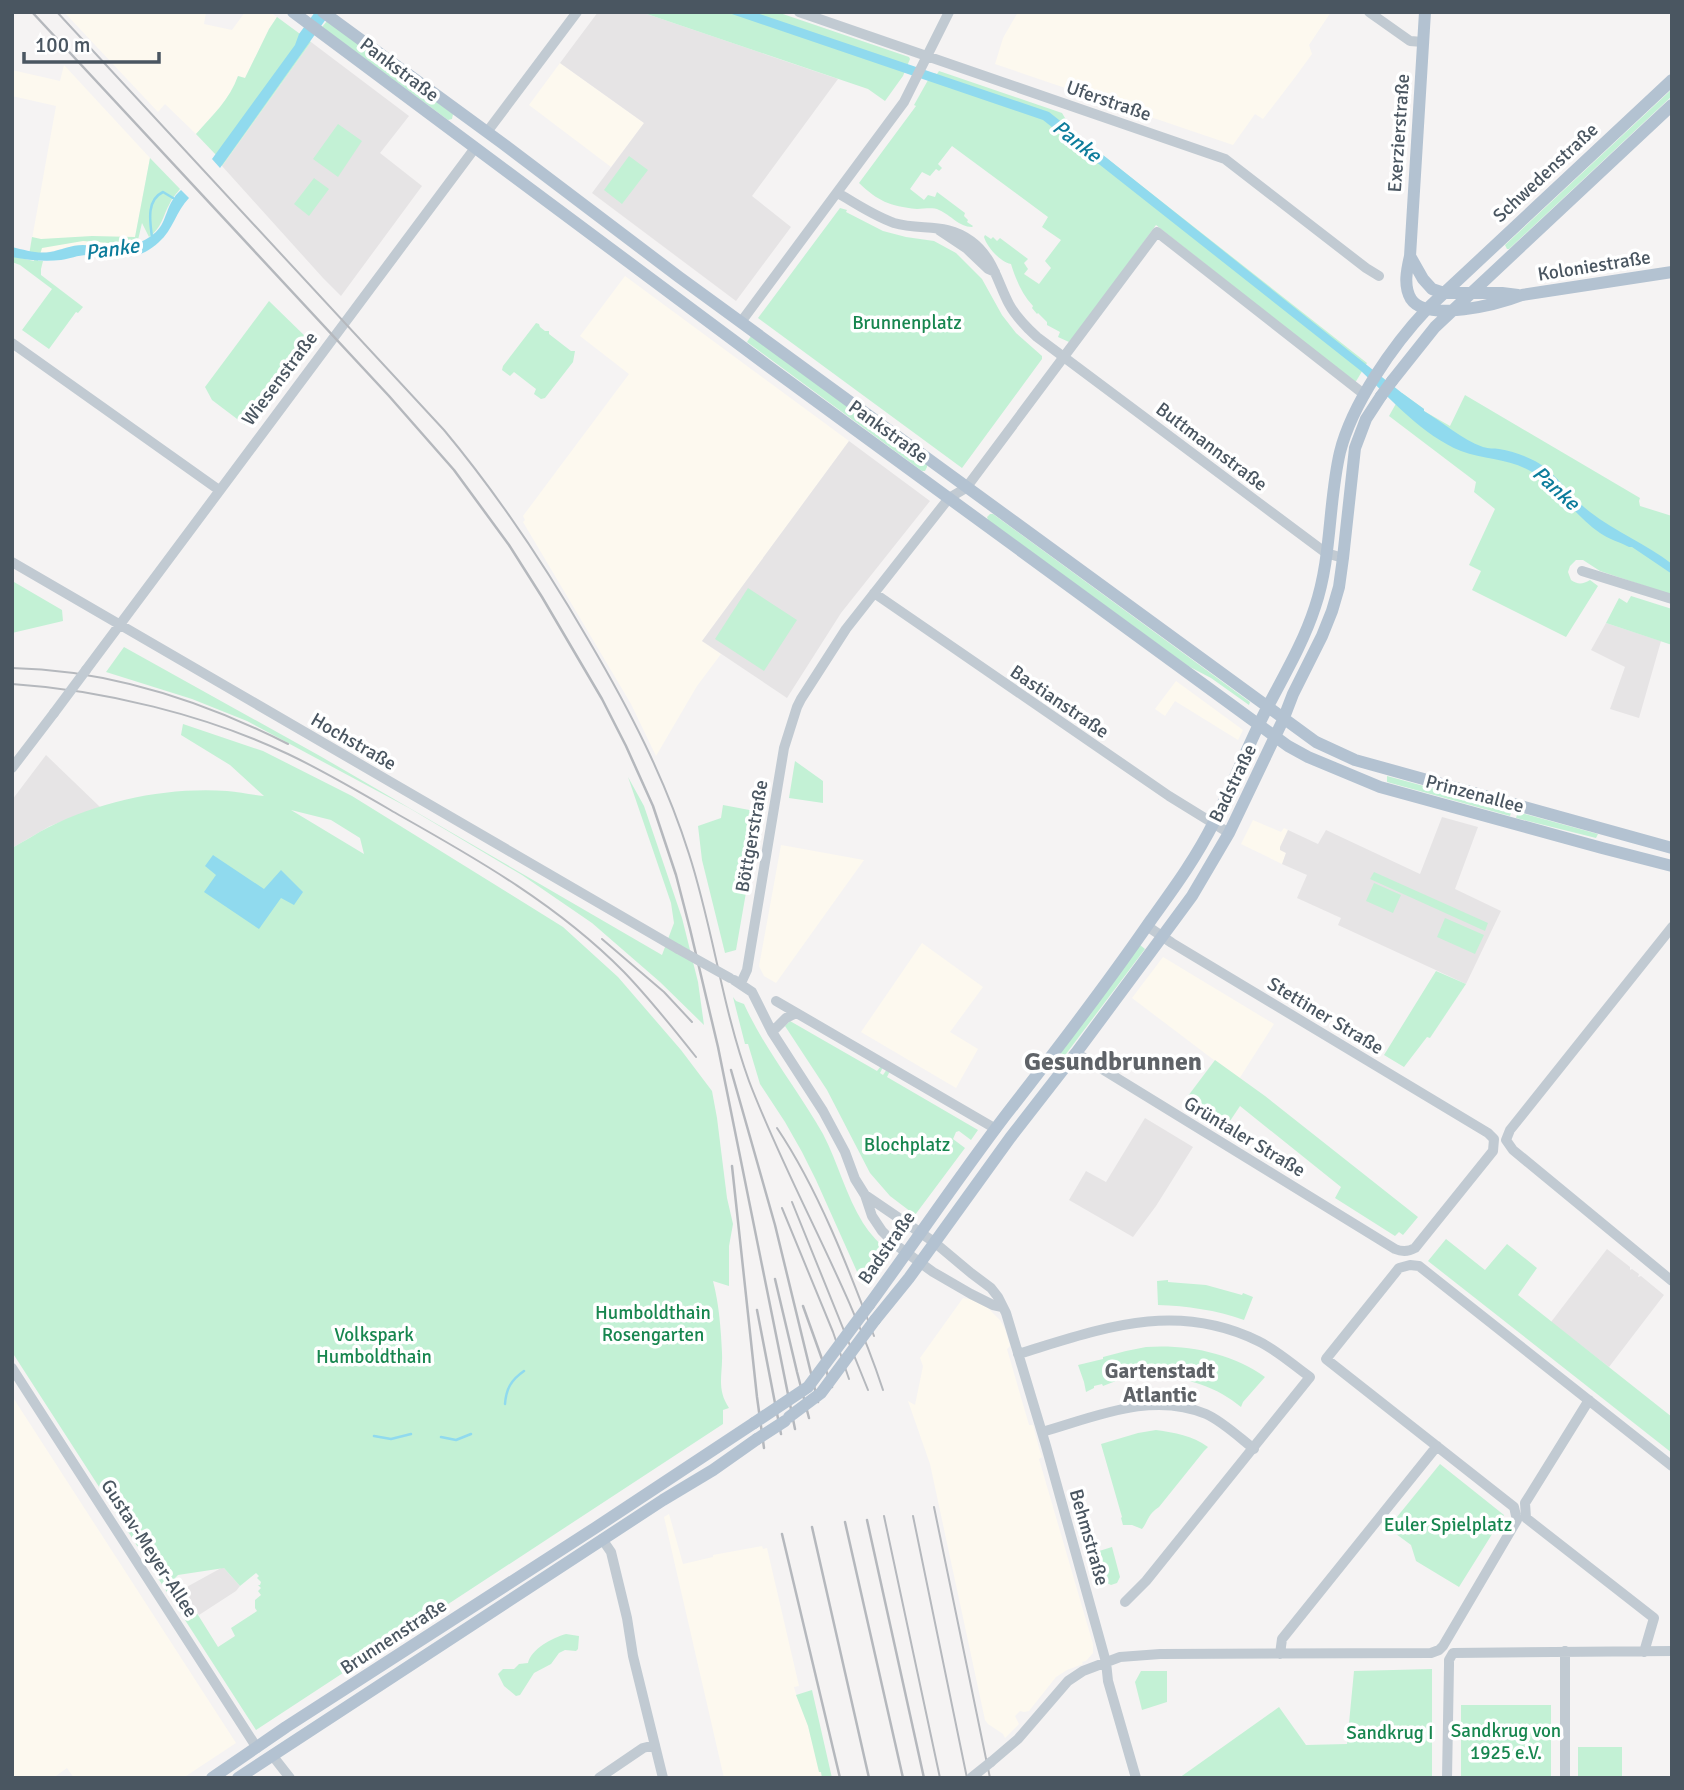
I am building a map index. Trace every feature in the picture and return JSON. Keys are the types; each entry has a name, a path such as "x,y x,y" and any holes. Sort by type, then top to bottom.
{"main road":[{"name":"Pankstraße","path":"292,12 778,373 1259,724"},
{"name":"Exerzierstraße","path":"1426,12 1406,285 1416,304 1427,309"},
{"name":"Pankstraße","path":"327,15 512,150 604,222 1267,708"},
{"name":"Schwedenstraße","path":"1444,293 1672,80"},
{"name":"Schwedenstraße","path":"1453,309 1672,105"},
{"path":"450,130 462,115"},
{"name":"Wiesenstraße","path":"475,148 487,132"},
{"path":"499,166 512,150"},
{"path":"1410,256 1432,289 1444,293 1427,309"},
{"name":"Koloniestraße","path":"1427,309 1475,309 1522,295 1672,272"},
{"name":"Koloniestraße","path":"1444,293 1492,292 1522,295"},
{"name":"Badstraße","path":"808,1387 1186,872 1213,824 1259,724 1297,654 1308,626 1322,582 1340,453 1350,422 1380,370 1427,309"},
{"name":"Badstraße","path":"821,1393 1163,937 1203,878 1229,833 1332,611 1339,587 1355,448 1366,419 1431,331 1453,309"},
{"name":"Prinzenallee","path":"1267,708 1316,743 1354,760 1672,848"},
{"name":"Prinzenallee","path":"1259,724 1289,747 1308,757 1380,787 1672,866"},
{"path":"996,1129 1010,1138"},
{"name":"Brunnenstraße","path":"599,1534 808,1387"},
{"name":"Brunnenstraße","path":"212,1778 286,1727 599,1534 713,1470 821,1393"},
{"name":"Brunnenstraße","path":"238,1778 570,1552"},
{"path":"257,1748 272,1755"}],"street":[{"name":"Wiesenstraße","path":"487,132 577,12"},
{"name":"Uferstraße","path":"799,12 924,61 1225,159 1379,276"},
{"path":"741,322 904,102 949,12"},
{"path":"1369,12 1410,41 1423,42"},
{"name":"Wiesenstraße","path":"12,768 475,148"},
{"path":"838,192 871,214 895,223 951,230 971,241 985,253 1016,314 1037,337 1062,358"},
{"path":"949,498 966,488 1157,232 1367,391"},
{"path":"12,343 219,490"},
{"name":"Buttmannstraße","path":"1062,358 1326,553 1343,558"},
{"name":"Böttgerstraße","path":"735,981 747,970 784,748 797,707 846,629 949,498"},
{"name":"Hochstraße","path":"12,562 735,981"},
{"path":"1582,571 1672,600"},
{"name":"Bastianstraße","path":"874,593 1169,796 1229,833"},
{"name":"Stettiner Straße","path":"1147,926 1494,1139 1493,1151 1415,1248"},
{"path":"1672,927 1510,1130 1506,1140 1513,1150 1672,1281"},
{"path":"735,981 752,992 772,1032 823,1111 845,1152 872,1216 882,1231 919,1263 971,1294 1002,1307"},
{"path":"776,1001 996,1129"},
{"path":"772,1032 786,1018 796,1013"},
{"name":"Grüntaler Straße","path":"1076,1054 1395,1249 1405,1251 1415,1248"},
{"path":"865,1195 920,1233"},
{"name":"Behmstraße","path":"920,1233 991,1288 1009,1321 1106,1662 1108,1681 1136,1778"},
{"path":"971,1778 1018,1739 1068,1681 1083,1671 1120,1657 1145,1654 1431,1653 1443,1646 1517,1520 1514,1507 1326,1359 1399,1268 1419,1266 1672,1466"},
{"path":"1018,1353 1131,1322 1188,1321 1216,1325 1256,1340 1310,1377 1146,1581 1125,1602"},
{"name":"Gustav-Meyer-Allee","path":"12,1368 257,1748"},
{"path":"1589,1401 1525,1503 1527,1518 1654,1618 1644,1652"},
{"path":"1042,1432 1128,1408 1166,1404 1209,1415 1254,1449"},
{"path":"1280,1654 1282,1639 1437,1446"},
{"path":"599,1534 611,1552 633,1657 663,1778"},
{"path":"1565,1651 1565,1778"},
{"path":"1447,1778 1449,1665 1453,1653 1672,1651"},
{"path":"599,1778 643,1748 655,1745"},
{"path":"272,1755 290,1778"}],"shaded area":[{"path":"64,12 203,12 206,13 204,24 232,30 245,12 270,12 277,17 245,78 238,76 222,105 196,134 165,104 158,112"},
{"path":"598,12 641,12 838,79 752,196 791,227 736,301 592,193 644,123 560,63"},
{"path":"1018,12 1331,12 1309,45 1312,54 1296,76 1263,119 1255,114 1233,145 995,64 1003,38"},
{"path":"311,42 409,116 380,153 422,186 341,296 222,166"},
{"path":"560,63 644,123 611,167 529,105"},
{"path":"64,65 150,158 133,248 111,249 84,245 40,253 30,250 56,106 12,96 12,70 60,81"},
{"path":"625,276 849,441 702,641 721,654 697,686 656,756 631,704 523,522 523,516 629,374 580,336"},
{"path":"849,441 930,501 841,613 787,698 702,641"},
{"path":"1606,623 1661,641 1639,718 1610,709 1625,667 1591,650"},
{"path":"1176,681 1243,730 1238,740 1175,701 1165,716 1155,709"},
{"path":"46,755 100,807 50,826 12,848 12,800"},
{"path":"1442,817 1478,827 1455,889 1501,911 1466,984 1338,925 1341,918 1297,898 1307,875 1282,864 1286,853 1280,850 1280,847 1288,830 1318,844 1326,830 1420,874"},
{"path":"1253,820 1281,832 1284,828 1288,830 1280,847 1286,853 1282,864 1241,844"},
{"path":"781,845 864,860 776,983 764,976 759,966"},
{"path":"922,943 983,987 950,1032 978,1049 956,1088 861,1032"},
{"path":"1163,957 1274,1024 1239,1079 1132,998"},
{"path":"1145,1118 1193,1147 1133,1237 1069,1200 1086,1171 1106,1182"},
{"path":"1607,1249 1630,1267 1630,1270 1639,1274 1638,1277 1641,1276 1664,1295 1609,1367 1551,1322"},
{"path":"963,1298 986,1306 1005,1329 1010,1346 1007,1349 1029,1425 1033,1425 1042,1457 1039,1459 1093,1644 1093,1653 1083,1664 1056,1677 1029,1711 1020,1711 1015,1716 1019,1724 1005,1738 985,1720 930,1464 908,1401 915,1405 923,1366 920,1358"},
{"path":"12,1396 236,1743 183,1778 74,1778 67,1768 53,1778 12,1778"},
{"path":"669,1514 683,1564 713,1555 762,1546 763,1549 767,1548 799,1686 794,1687 822,1778 724,1778 664,1517"},
{"path":"223,1567 240,1586 199,1615 183,1589"}],"green space":[{"path":"641,12 777,12 910,59 903,76 885,101 868,89"},
{"path":"277,17 311,42 222,166 216,155 196,134 225,100 238,76 245,78"},
{"path":"327,21 453,114 452,119 448,120 322,27"},
{"path":"939,71 1062,113 1068,123 1067,127 1367,363 1355,383 1156,225 1073,339 1069,342 1058,337 1060,332 1047,325 1032,308 1011,264 995,254 984,237 993,237 997,241 1000,238 1028,259 1024,263 1028,269 1024,274 1039,284 1051,268 1045,261 1061,240 1042,227 1048,217 952,146 938,164 942,168 939,171 936,169 930,176 922,172 910,189 924,200 928,195 935,197 937,192 965,213 967,222 972,227 963,225 937,209 907,208 885,202 859,183 916,106 914,105 932,73 937,74"},
{"path":"1672,89 1672,96 1507,249 1505,245"},
{"path":"338,124 362,141 338,177 313,159"},
{"path":"629,156 648,170 622,204 604,190"},
{"path":"150,158 180,189 172,199 160,225 149,237 142,223 138,240 109,243 83,241 42,248 38,261 43,261 41,275 83,307 76,312 49,349 22,330 52,289 12,262 12,256 34,261 35,256 29,255 32,237 135,237"},
{"path":"314,178 329,189 309,216 294,204"},
{"name":"Brunnenplatz","path":"840,208 883,231 934,241 956,253 982,279 1002,315 1016,333 1042,356 962,468 758,318"},
{"path":"269,301 309,340 245,425 212,400 205,387"},
{"path":"536,323 571,351 575,351 573,362 545,398 541,399 534,394 536,389 514,372 510,376 502,370"},
{"path":"751,336 927,465 925,471 747,342"},
{"path":"1402,393 1424,411 1450,426 1465,395 1640,498 1640,506 1672,516 1672,595 1600,571 1583,560 1576,560 1568,572 1571,580 1580,583 1590,580 1598,586 1566,637 1472,590 1481,571 1469,565 1495,509 1474,492 1476,482 1389,416"},
{"path":"990,514 1250,702 1249,705 1211,678 1188,666 988,520"},
{"path":"14,582 62,610 63,621 12,633"},
{"path":"748,588 797,620 764,671 715,639"},
{"path":"1631,596 1672,609 1672,645 1606,623 1619,598 1627,603"},
{"path":"124,647 320,756 662,955 674,923 671,903 628,777 644,806 682,918 698,982 704,1025 660,982 592,923 522,875 409,808 247,721 192,699 106,672"},
{"name":"Volkspark Humboldthain","path":"183,724 263,751 352,796 563,927 618,977 681,1050 712,1091 733,1224 729,1246 729,1286 713,1281 721,1335 721,1388 729,1408 723,1410 723,1424 256,1730 12,1352 12,848 44,829 91,809 136,797 205,790 264,796 230,765 181,735","holes":["291,810 331,820 360,838 364,854","224,1568 240,1586 256,1573 261,1582 258,1585 261,1595 255,1600 257,1611 231,1628 235,1636 218,1647 175,1578 178,1575"]},
{"path":"795,761 823,781 823,803 789,798"},
{"path":"1387,776 1512,810 1510,816 1387,782"},
{"path":"723,805 760,812 736,950 725,953 702,860 698,826 721,818"},
{"path":"1518,812 1598,834 1596,838 1516,818"},
{"path":"1374,872 1488,923 1485,931 1370,879"},
{"path":"1374,883 1401,895 1393,913 1366,901"},
{"path":"1445,918 1484,935 1475,954 1437,937"},
{"path":"1140,945 1145,949 1060,1062 1055,1059"},
{"path":"1436,971 1466,984 1430,1038 1427,1037 1404,1067 1384,1055"},
{"path":"733,997 744,1004 762,1038 823,1134 863,1223 888,1252 863,1285 802,1152 760,1084 748,1044 745,1044"},
{"name":"Blochplatz","path":"790,1021 877,1071 883,1067 880,1073 883,1075 887,1069 890,1071 887,1077 978,1130 971,1140 959,1131 956,1132 953,1139 965,1148 915,1215 890,1196 870,1173 827,1090 785,1026"},
{"path":"1215,1060 1265,1096 1418,1217 1403,1235 1399,1232 1395,1236 1335,1198 1341,1187 1240,1106 1224,1130 1182,1104"},
{"path":"1446,1239 1485,1270 1507,1244 1537,1268 1518,1295 1672,1417 1672,1453 1428,1261"},
{"path":"1157,1281 1206,1285 1253,1297 1244,1320 1201,1309 1158,1305"},
{"path":"1146,1347 1177,1347 1209,1352 1239,1362 1265,1377 1241,1407 1216,1391 1174,1378 1121,1379 1103,1386 1094,1386 1086,1392 1078,1365"},
{"path":"1156,1430 1190,1437 1208,1447 1150,1515 1142,1529 1123,1525 1101,1444"},
{"name":"Euler Spielplatz","path":"1440,1464 1504,1515 1459,1587 1416,1561 1411,1545 1388,1528"},
{"path":"1112,1547 1120,1577 1117,1583 1111,1585 1105,1582 1096,1552"},
{"path":"566,1634 579,1636 576,1651 565,1650 559,1653 551,1664 534,1673 520,1695 516,1696 504,1686 498,1674 503,1669 514,1669 519,1664 528,1663 538,1649"},
{"name":"Sandkrug I","path":"1432,1669 1432,1778 1179,1778 1279,1707 1306,1745 1347,1744 1354,1671"},
{"path":"1141,1671 1167,1671 1167,1702 1142,1710 1135,1682"},
{"path":"812,1690 832,1778 822,1778 819,1772 808,1726 796,1695"},
{"name":"Sandkrug von 1925 e.V.","path":"1461,1705 1551,1705 1551,1778 1461,1778"},
{"name":"Sandkrug von 1925 e.V.","path":"1578,1747 1622,1747 1622,1778 1578,1778"}],"water":[{"path":"315,12 331,12 220,168 212,159 295,45 299,34"},
{"name":"Panke","path":"726,12 754,12 1049,112 1424,411 1475,444 1517,454 1543,466 1590,512 1672,564 1672,574 1632,547 1600,533 1532,472 1515,464 1461,451 1433,436 1361,371 1043,120"},
{"name":"Panke","path":"181,190 189,198 164,237 142,253 125,257 84,255 48,261 12,257 12,247 45,252 79,245 110,249 134,245 160,228 172,201"},
{"path":"213,855 264,889 281,870 303,892 294,905 281,898 259,929 204,892 216,875 205,866"}],"waterway":[{"path":"152,237 150,212 154,200 163,192 173,198"},
{"path":"505,1404 510,1385 524,1371"},
{"path":"374,1436 391,1439 411,1434"},
{"path":"441,1437 456,1440 471,1434"}],"tram line":[{"path":"57,12 444,430 503,506 573,613 632,718 669,798 705,910 732,1025 749,1081 853,1311 883,1390"},
{"path":"12,668 83,675 154,691 222,714 288,744"},
{"path":"12,684 82,692 189,716 256,740 330,776 488,867 573,926 634,982 696,1057"},
{"path":"602,939 664,992 692,1022"},
{"path":"777,1128 819,1202 874,1336"},
{"path":"792,1202 868,1390"},
{"path":"782,1208 833,1332 849,1379"},
{"path":"934,1507 990,1778"},
{"path":"884,1516 940,1778"},
{"path":"913,1516 967,1778"}],"railway":[{"path":"32,12 389,396 454,470 509,545 602,699 653,806 676,875 718,1047 795,1429"},
{"path":"731,1070 775,1225 818,1402"},
{"path":"732,1166 764,1448"},
{"path":"775,1279 809,1418"},
{"path":"803,1306 832,1387"},
{"path":"757,1310 781,1434"},
{"path":"867,1520 924,1778"},
{"path":"845,1522 903,1778"},
{"path":"812,1527 869,1778"},
{"path":"782,1534 840,1778"}],"district":[{"name":"Gesundbrunnen","path":"1113,1061"},
{"name":"Gartenstadt Atlantic","path":"1160,1383"}],"park label":[{"name":"Humboldthain Rosengarten","path":"653,1323"}]}
